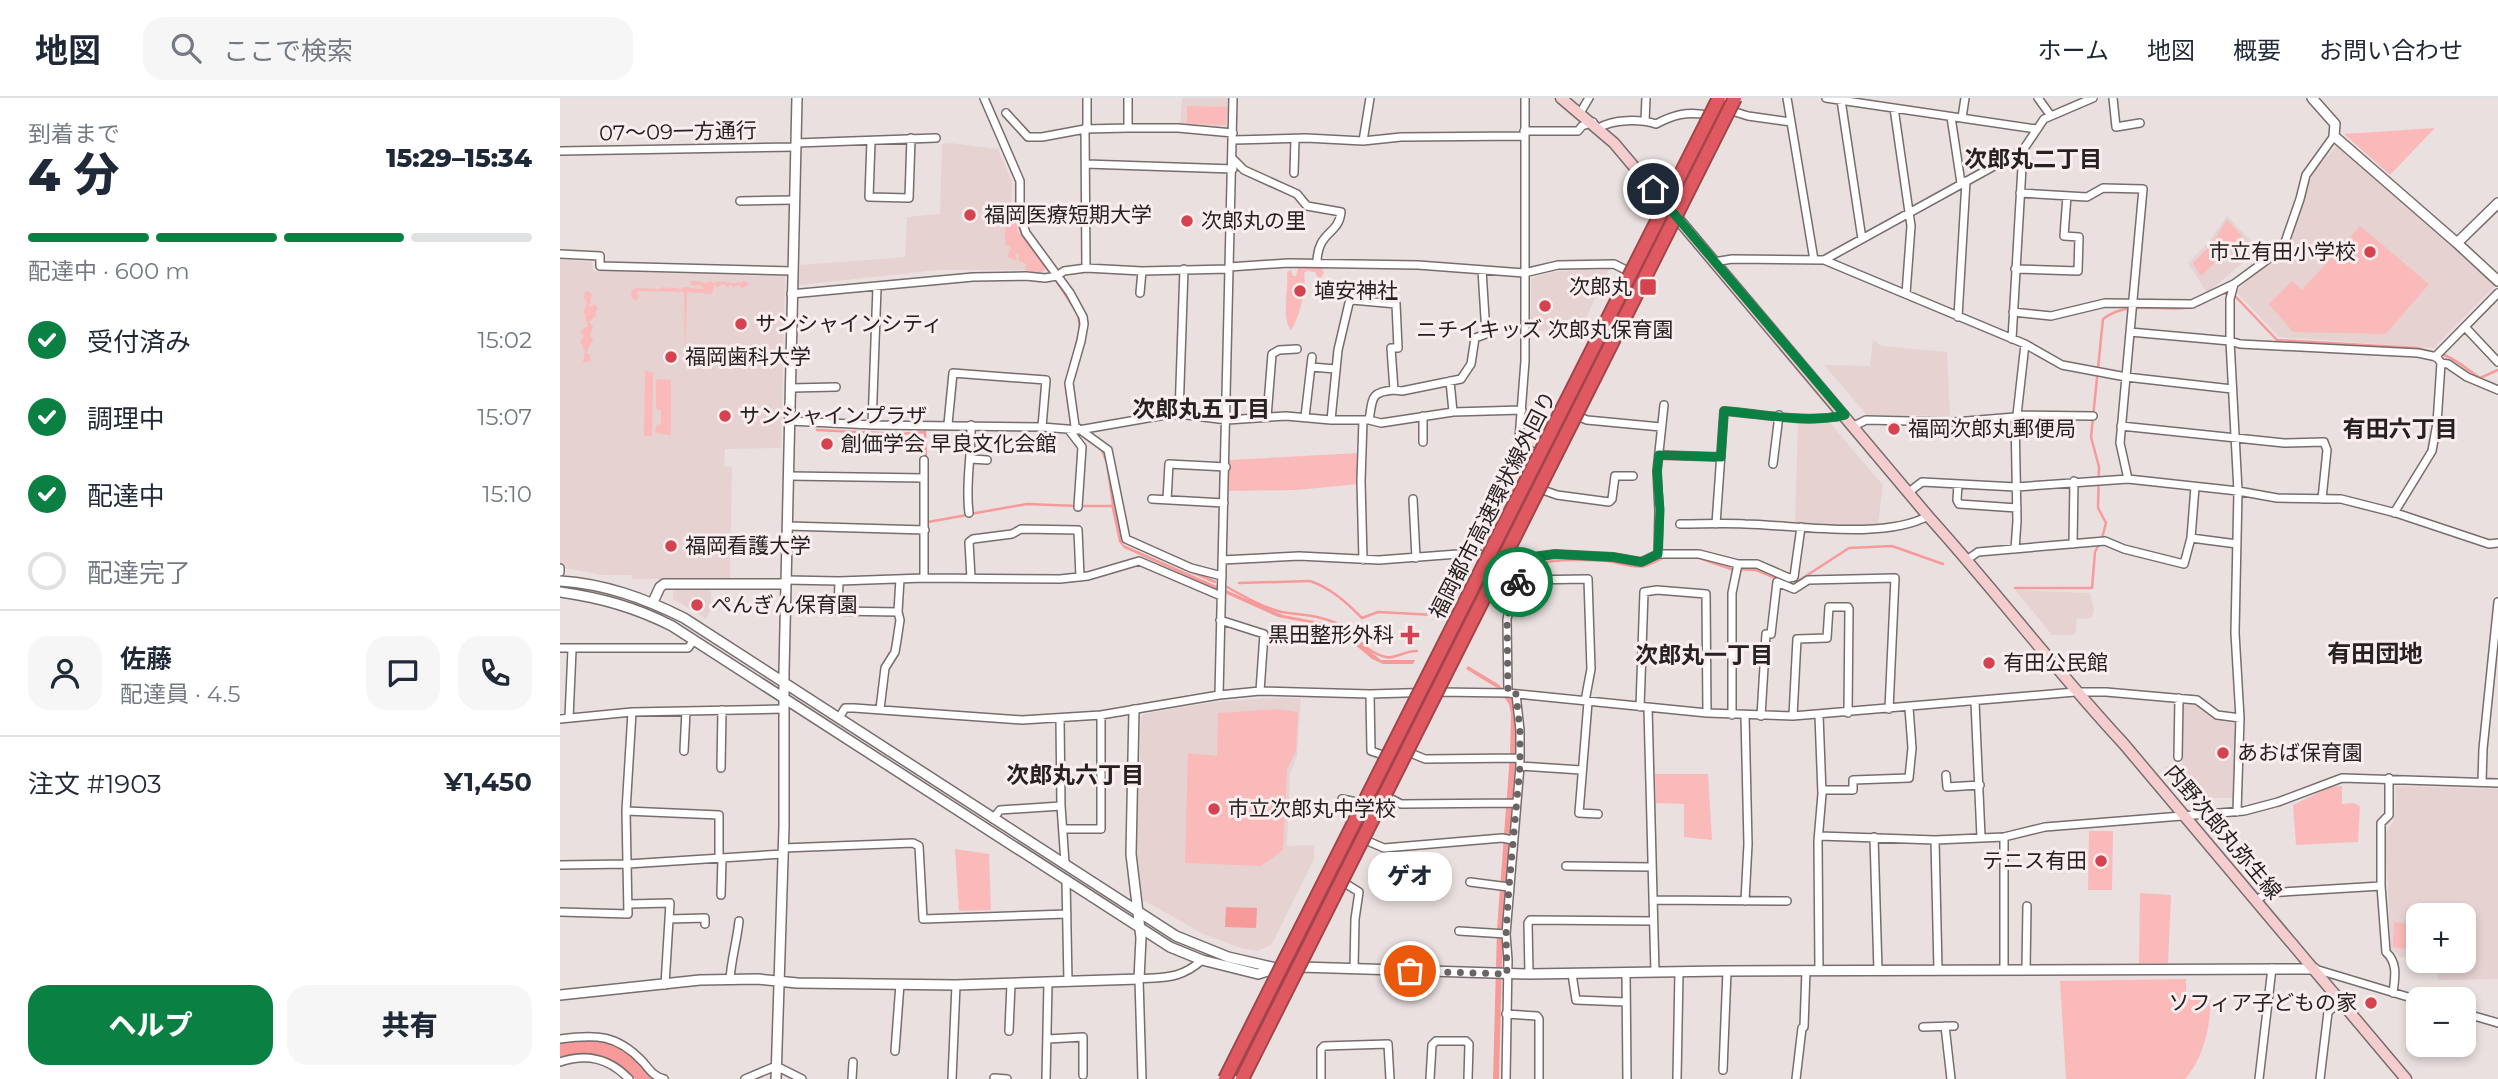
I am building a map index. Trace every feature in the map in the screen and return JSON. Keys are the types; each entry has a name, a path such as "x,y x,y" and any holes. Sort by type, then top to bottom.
{"highway":[{"name":"福岡都市高速環状線外回り","path":"1226,1079 1719,98"},
{"path":"1242,1079 1735,98"}],"main road":[{"name":"内野次郎丸弥生線","path":"1562,98 1596,125 1714,262 1927,516 1968,559 2075,692 2123,743 2406,1079"}],"street":[{"path":"776,1079 783,851 783,683 797,98"},
{"path":"984,98 1020,181 1020,216 1027,233 1070,293 1083,317 1084,324 1069,383 1072,415 1079,430 1108,450 1126,539 1191,568 1222,576"},
{"path":"1086,268 1087,98"},
{"path":"1128,98 1128,128"},
{"path":"1219,695 1233,98"},
{"path":"1363,141 1370,98"},
{"path":"1525,98 1525,361 1519,439 1525,448 1538,454"},
{"path":"1580,113 1589,98"},
{"path":"1645,121 1646,98"},
{"path":"1787,98 1814,260"},
{"path":"1826,98 2036,129"},
{"path":"1962,118 1965,98"},
{"path":"2038,98 2050,116"},
{"path":"2012,339 2023,150 2044,119 2093,98"},
{"path":"2113,98 2116,127 2140,123"},
{"path":"2013,312 2051,316 2105,303 2133,307 2192,304 2232,287 2275,254 2285,242 2305,175 2334,136 2335,124 2312,98"},
{"path":"1841,100 1862,239"},
{"path":"1895,108 1911,226 1906,294"},
{"path":"1732,111 1791,122"},
{"path":"1012,116 1028,137 1085,129 1178,128 1233,137 1363,141 1401,136 1578,131 1583,126 1625,120 1656,124 1673,115 1707,115"},
{"path":"1951,117 1963,182 1958,317"},
{"path":"2334,136 2498,281"},
{"path":"871,141 869,197 909,198 911,138"},
{"name":"07～09一方通行","path":"560,151 796,145 936,138"},
{"path":"1294,173 1295,139"},
{"path":"1824,260 2023,150"},
{"path":"1233,159 1244,170 1297,194 1307,206 1341,212 1340,221 1319,244 1317,263"},
{"path":"1086,164 1233,169"},
{"path":"2020,193 2087,197 2103,188 2143,189 2120,443 2128,479"},
{"path":"2015,269 2078,271 2079,237 2064,236 2067,196"},
{"path":"740,201 795,200"},
{"path":"2457,243 2498,203"},
{"path":"560,254 600,256 600,266 793,271"},
{"path":"1714,262 1732,259 1824,260 2025,344 2062,365 2126,377 2232,389"},
{"path":"791,294 973,277 1045,278 1057,276 1064,271 1086,268 1142,271 1317,263 1418,265 1524,274 1558,265 1614,264 1630,272"},
{"path":"1179,414 1184,269"},
{"path":"1363,560 1361,481 1366,420 1374,395 1379,391 1402,391 1461,379 1471,364 1475,338 1486,334 1482,270"},
{"path":"1140,293 1142,271"},
{"path":"872,425 877,286"},
{"path":"2232,287 2230,341 2238,491 2235,633 2241,718 2237,811"},
{"path":"2394,513 2432,451 2437,423 2440,357 2498,293"},
{"path":"1331,420 1336,369 1349,303 1352,300 1396,304 1398,348 1391,348 1394,390"},
{"path":"2465,327 2498,362"},
{"path":"2130,332 2240,344 2418,353 2440,357 2467,377 2498,390"},
{"path":"2015,549 2016,416 2025,344"},
{"path":"1266,417 1272,354 1279,350 1297,349"},
{"path":"1305,417 1312,357"},
{"path":"1311,367 1336,369"},
{"path":"948,424 953,373 1046,380 1042,427"},
{"path":"1450,381 1453,412"},
{"path":"791,388 836,387"},
{"path":"1658,554 1660,510 1657,471 1664,405"},
{"path":"790,421 1079,430 1179,414 1227,420 1305,417 1381,423 1453,412 1522,410"},
{"path":"1717,524 1724,411 1799,419 1828,419 1845,415"},
{"path":"1773,464 1779,415"},
{"path":"1423,416 1423,442"},
{"path":"1577,416 1587,420 1661,427"},
{"path":"1854,426 1866,420 1954,422 2016,416 2092,416"},
{"path":"969,513 966,492 971,459 971,425"},
{"path":"2121,426 2284,443 2324,442 2327,450 2322,499"},
{"path":"1069,430 1082,447 1078,507"},
{"path":"1659,455 1721,457"},
{"path":"971,459 987,460"},
{"path":"924,460 924,578"},
{"path":"1167,500 1169,464 1226,467"},
{"path":"789,476 923,478"},
{"path":"1540,489 1556,495 1609,502 1612,499 1615,476 1633,476"},
{"path":"1909,492 1922,482 2016,487 2128,479 2277,498 2341,499 2394,513 2478,541 2489,544 2498,542"},
{"path":"2074,481 2074,544"},
{"path":"1958,484 1959,504 2017,508"},
{"path":"1968,559 1978,552 2105,541 2124,549 2184,564 2191,538 2195,486"},
{"path":"1152,499 1224,503"},
{"path":"1413,499 1416,558"},
{"path":"1680,524 1857,529 1914,523 1927,516"},
{"path":"788,526 925,530"},
{"path":"1506,1079 1506,934 1519,761 1519,711 1512,693 1507,619 1526,561 1533,557 1555,554 1613,557 1642,562 1658,554 1699,554 1738,569 1757,565 1789,578 1794,577 1801,527"},
{"path":"971,578 970,542 973,539 1012,534 1021,529 1078,530 1080,578"},
{"path":"2191,538 2237,544"},
{"path":"1222,560 1299,556 1363,560 1416,558 1458,554 1471,549 1486,558"},
{"path":"1508,552 1523,568"},
{"path":"653,602 664,584 924,578 1080,578 1139,561 1221,596"},
{"path":"1732,715 1732,593 1738,569"},
{"path":"1761,716 1766,634 1772,634 1777,582 1794,589 1808,580 1895,578 1889,709"},
{"path":"880,709 885,668 895,652 897,640 900,579"},
{"path":"1518,580 1588,579 1591,669 1586,702 1579,813 1598,814"},
{"path":"560,581 610,588 653,602 684,618 1176,936 1208,951 1278,968 1507,974 1806,970 2315,969 2406,997"},
{"path":"839,581 838,611 898,612"},
{"path":"1655,972 1644,708 1644,592 1657,590 1706,594 1707,713"},
{"path":"560,592 620,603 647,613 694,640 1170,947 1202,960 1258,974 1278,968"},
{"path":"2482,782 2495,671 2498,602"},
{"path":"1793,716 1797,639 1827,638 1829,607 1849,609 1848,713"},
{"path":"1220,620 1265,634 1260,691"},
{"path":"560,648 688,648 694,640"},
{"path":"569,718 572,650"},
{"path":"839,718 845,708 1022,720 1060,718 1101,715 1219,695 1260,691 1370,694 1512,693 1644,708 1761,716 1848,713 2075,692 2197,700 2217,715 2241,718"},
{"path":"1370,694 1371,751 1386,756"},
{"path":"2178,757 2179,698"},
{"path":"1975,702 1981,837"},
{"path":"1822,790 1853,790 1853,780 1909,778 1912,748 1909,708"},
{"path":"560,719 632,712 784,709"},
{"path":"721,768 722,710"},
{"path":"1134,710 1130,854 1139,926 1142,1079"},
{"path":"684,751 686,711"},
{"path":"560,912 628,914 626,811 632,712"},
{"path":"1064,829 1101,829 1101,715"},
{"path":"1745,715 1748,844 1745,901"},
{"path":"1818,971 1818,841 1822,790 1819,715"},
{"path":"1060,718 1065,863"},
{"path":"1408,752 1425,759 1507,758 1581,770"},
{"path":"1945,775 1947,787 1979,785"},
{"path":"1820,836 1935,840 2004,837 2045,827 2237,811 2278,802 2343,778 2498,783"},
{"path":"2389,778 2389,815 2381,822 2381,886 2386,952 2393,958 2395,968 2393,993"},
{"path":"1386,796 1401,804 1517,803"},
{"path":"1342,799 1361,803"},
{"path":"993,819 1000,810 1061,806"},
{"path":"626,811 719,815 721,895"},
{"path":"1874,837 1878,971"},
{"path":"2004,837 2004,969"},
{"path":"1365,840 1384,848 1502,838 1513,840"},
{"path":"1935,840 1938,970"},
{"path":"560,865 628,864 913,843 919,846 923,919 1067,914"},
{"path":"1566,866 1651,867"},
{"path":"1066,880 1068,982"},
{"path":"1343,882 1359,892 1355,919 1354,969"},
{"path":"1470,882 1509,887"},
{"path":"2256,901 2266,893 2381,886"},
{"path":"1653,900 1787,901"},
{"path":"629,904 670,904 665,985"},
{"path":"2026,969 2027,906"},
{"path":"669,919 705,918 705,924"},
{"path":"1529,974 1530,920 1653,921"},
{"path":"730,980 739,921"},
{"path":"1459,931 1506,934"},
{"path":"560,995 730,980 956,985 1139,979 1177,976 1188,972 1202,960"},
{"path":"2259,1079 2272,968"},
{"path":"1796,1079 1801,1028 1804,1027 1806,970"},
{"path":"1723,1070 1727,971"},
{"path":"1677,1079 1679,972"},
{"path":"1626,973 1627,1079"},
{"path":"1572,974 1576,1000 1626,1002"},
{"path":"1046,1079 1048,983"},
{"path":"895,1051 900,984"},
{"path":"1009,1031 1011,984"},
{"path":"952,1079 956,985"},
{"path":"2320,1079 2328,1012 2340,1001"},
{"path":"1506,1014 1537,1016 1539,1019 1538,1079"},
{"path":"2476,1017 2498,1023"},
{"path":"1945,1026 1951,1079"},
{"path":"1923,1027 1954,1026"},
{"path":"560,1039 586,1035 615,1041 637,1055 657,1077 664,1079"},
{"path":"1048,1039 1083,1037 1083,1075"},
{"path":"1430,1079 1432,1045 1436,1041 1466,1041 1469,1044 1468,1079"},
{"path":"1321,1079 1321,1049 1324,1046 1388,1044 1390,1079"},
{"path":"560,1062 582,1057 600,1059 611,1063 629,1079"},
{"path":"852,1079 853,1062"},
{"path":"745,1079 776,1066 802,1079"},
{"path":"994,1078 1009,1076"}],"shaded area":[{"path":"1182,98 1229,98 1228,129 1180,125"},
{"path":"1187,106 1227,107 1226,125 1187,124"},
{"path":"2435,128 2390,175 2344,134"},
{"name":"福岡医療短期大学","path":"942,144 998,149 1012,182 1011,216 1018,238 1043,273 1027,270 938,270 799,285 800,265 905,257 907,217 940,214"},
{"name":"市立有田小学校","path":"2337,145 2496,285 2434,348 2279,337 2236,292 2290,245 2307,186 2316,169"},
{"path":"2227,216 2259,249 2207,293 2188,263 2209,242"},
{"path":"1013,218 1016,220 1018,232 1045,267 1045,271 1037,273 1025,270 1026,264 1019,261 1018,253 1015,254 1017,261 1007,257 1011,248 1005,244 1005,229"},
{"path":"2227,220 2242,236 2201,276 2193,263 2212,244"},
{"path":"2360,226 2429,284 2386,334 2293,332 2269,304 2292,281 2302,290"},
{"name":"福岡歯科大学","path":"560,259 592,262 593,271 785,276 781,448 725,449 724,466 732,467 730,579 632,579 631,575 603,575 560,567"},
{"path":"1298,268 1322,268 1324,273 1319,280 1315,272 1304,273 1302,303 1291,330 1286,319 1287,272 1291,270 1293,276 1296,276"},
{"path":"1609,269 1580,330 1531,331 1531,281 1534,277 1559,271"},
{"path":"692,281 744,281 750,284 742,288 739,285 733,287 731,284 728,287 723,284 718,287 714,284 712,294 687,292 685,357 684,292 640,291 636,292 639,297 636,301 631,292 636,288 704,288 699,285 692,286"},
{"path":"588,291 592,295 589,307 595,304 598,309 596,316 589,322 593,326 590,336 593,340 586,353 591,361 583,363 585,351 580,342 584,336 580,331 588,326 586,314 583,313 587,303 585,292"},
{"path":"1873,340 1882,346 1947,352 1950,416 1867,415 1824,365 1870,366"},
{"path":"645,371 653,372 652,436 644,436"},
{"path":"658,379 671,380 671,435 655,433 656,426 661,424 661,411 656,408"},
{"path":"1798,422 1830,423 1883,485 1878,525 1848,529 1795,522"},
{"path":"1359,453 1359,484 1296,490 1229,491 1229,460"},
{"path":"1114,504 1124,545 1283,615 1330,624 1348,634 1381,660 1415,660 1413,664 1383,664 1372,659 1331,627 1278,617 1124,548 1119,542 1111,505"},
{"name":"ぺんぎん保育園","path":"711,586 711,609 706,619 673,599 673,588"},
{"path":"2015,590 2090,593 2094,609 2092,618 2077,619 2075,635 2052,635"},
{"path":"1468,666 1498,684 1513,698 1516,713 1515,764 1503,926 1499,1079 1493,1079 1497,929 1511,714 1509,704 1497,688 1466,669"},
{"name":"市立次郎丸中学校","path":"1301,698 1297,756 1290,774 1287,846 1314,845 1314,859 1272,944 1258,951 1241,948 1203,934 1143,900 1137,850 1141,717 1144,714 1213,702"},
{"path":"2183,703 2199,706 2219,721 2237,723 2233,798 2191,798 2164,767 2183,767"},
{"path":"1278,709 1298,712 1296,751 1287,769 1283,850 1261,866 1185,863 1188,753 1217,756 1218,713"},
{"path":"1655,774 1708,774 1712,840 1684,837 1684,804 1656,803"},
{"path":"2342,786 2342,804 2354,803 2360,806 2358,842 2296,845 2293,805 2330,787"},
{"path":"2396,786 2498,789 2498,979 2438,980 2438,973 2476,973 2476,903 2406,903 2406,957 2400,957 2391,948 2385,834 2394,820"},
{"name":"テニス有田","path":"2089,831 2113,831 2112,890 2088,890"},
{"path":"955,849 989,854 991,910 959,911"},
{"path":"2140,893 2171,895 2168,963 2139,963"},
{"path":"1226,907 1257,908 1256,928 1225,927"},
{"path":"2394,922 2406,924 2406,949 2393,947"},
{"path":"2186,979 2186,993 2210,995 2210,1006 2202,1050 2185,1079 2066,1079 2060,981"}],"waterway":[{"path":"1004,152 1016,181 1016,216 1022,235 1051,274"},
{"path":"1055,279 1074,308"},
{"path":"2223,293 2236,297 2277,340 2417,348 2435,353"},
{"path":"2102,538 2106,523 2098,508 2099,467 2091,437 2103,319 2128,309 2192,307 2205,302"},
{"path":"1070,368 1080,329 1078,314"},
{"path":"2441,354 2457,361 2480,378 2498,370"},
{"path":"1066,389 1071,420"},
{"path":"817,430 900,434 925,432 926,460"},
{"path":"1080,434 1097,446"},
{"path":"1102,450 1107,463 1113,505"},
{"path":"970,514 1027,504 1078,506"},
{"path":"1080,506 1113,506"},
{"path":"1115,515 1117,514 1122,541 1215,582"},
{"path":"927,516 928,522 967,515"},
{"path":"2015,588 2092,588 2095,552 2099,544"},
{"path":"1790,584 1849,548 1892,546 1943,564"},
{"path":"1528,565 1587,560 1641,567 1665,557"},
{"path":"1689,557 1731,569 1756,570 1780,580"},
{"path":"1239,583 1310,581 1332,592 1362,618 1378,612 1435,615"},
{"path":"1227,587 1275,610 1330,620 1379,655 1390,657 1417,651"},
{"path":"560,1052 585,1046 605,1049 627,1062 646,1079"}],"way so far":[{"path":"1410,971 1507,974 1506,934 1520,766 1520,730 1518,699 1516,694 1508,693 1506,632 1511,602 1518,582"}],"place":[{"name":"福岡医療短期大学","path":"970,215"},
{"name":"次郎丸の里","path":"1187,221"},
{"name":"市立有田小学校","path":"2370,252"},
{"name":"次郎丸","path":"1648,287"},
{"name":"埴安神社","path":"1300,291"},
{"name":"ニチイキッズ 次郎丸保育園","path":"1545,306"},
{"name":"サンシャインシティ","path":"741,324"},
{"name":"福岡歯科大学","path":"671,357"},
{"name":"サンシャインプラザ","path":"725,416"},
{"name":"福岡次郎丸郵便局","path":"1894,429"},
{"name":"創価学会 早良文化会館","path":"827,444"},
{"name":"福岡看護大学","path":"671,546"},
{"name":"ぺんぎん保育園","path":"697,605"},
{"name":"黒田整形外科","path":"1410,635"},
{"name":"有田公民館","path":"1989,663"},
{"name":"あおば保育園","path":"2223,753"},
{"name":"市立次郎丸中学校","path":"1214,809"},
{"name":"テニス有田","path":"2101,861"},
{"name":"ゲオ","path":"1410,971"},
{"name":"ソフィア子どもの家","path":"2371,1003"}],"district":[{"name":"次郎丸二丁目","path":"2033,159"},
{"name":"次郎丸五丁目","path":"1201,409"},
{"name":"有田六丁目","path":"2400,429"},
{"name":"有田団地","path":"2375,654"},
{"name":"次郎丸一丁目","path":"1704,655"},
{"name":"次郎丸六丁目","path":"1075,775"}],"route":[{"path":"1518,582 1526,561 1533,557 1555,554 1613,557 1642,562 1658,554 1659,455 1721,457 1724,411 1799,419 1828,419 1845,415 1653,189"}]}
